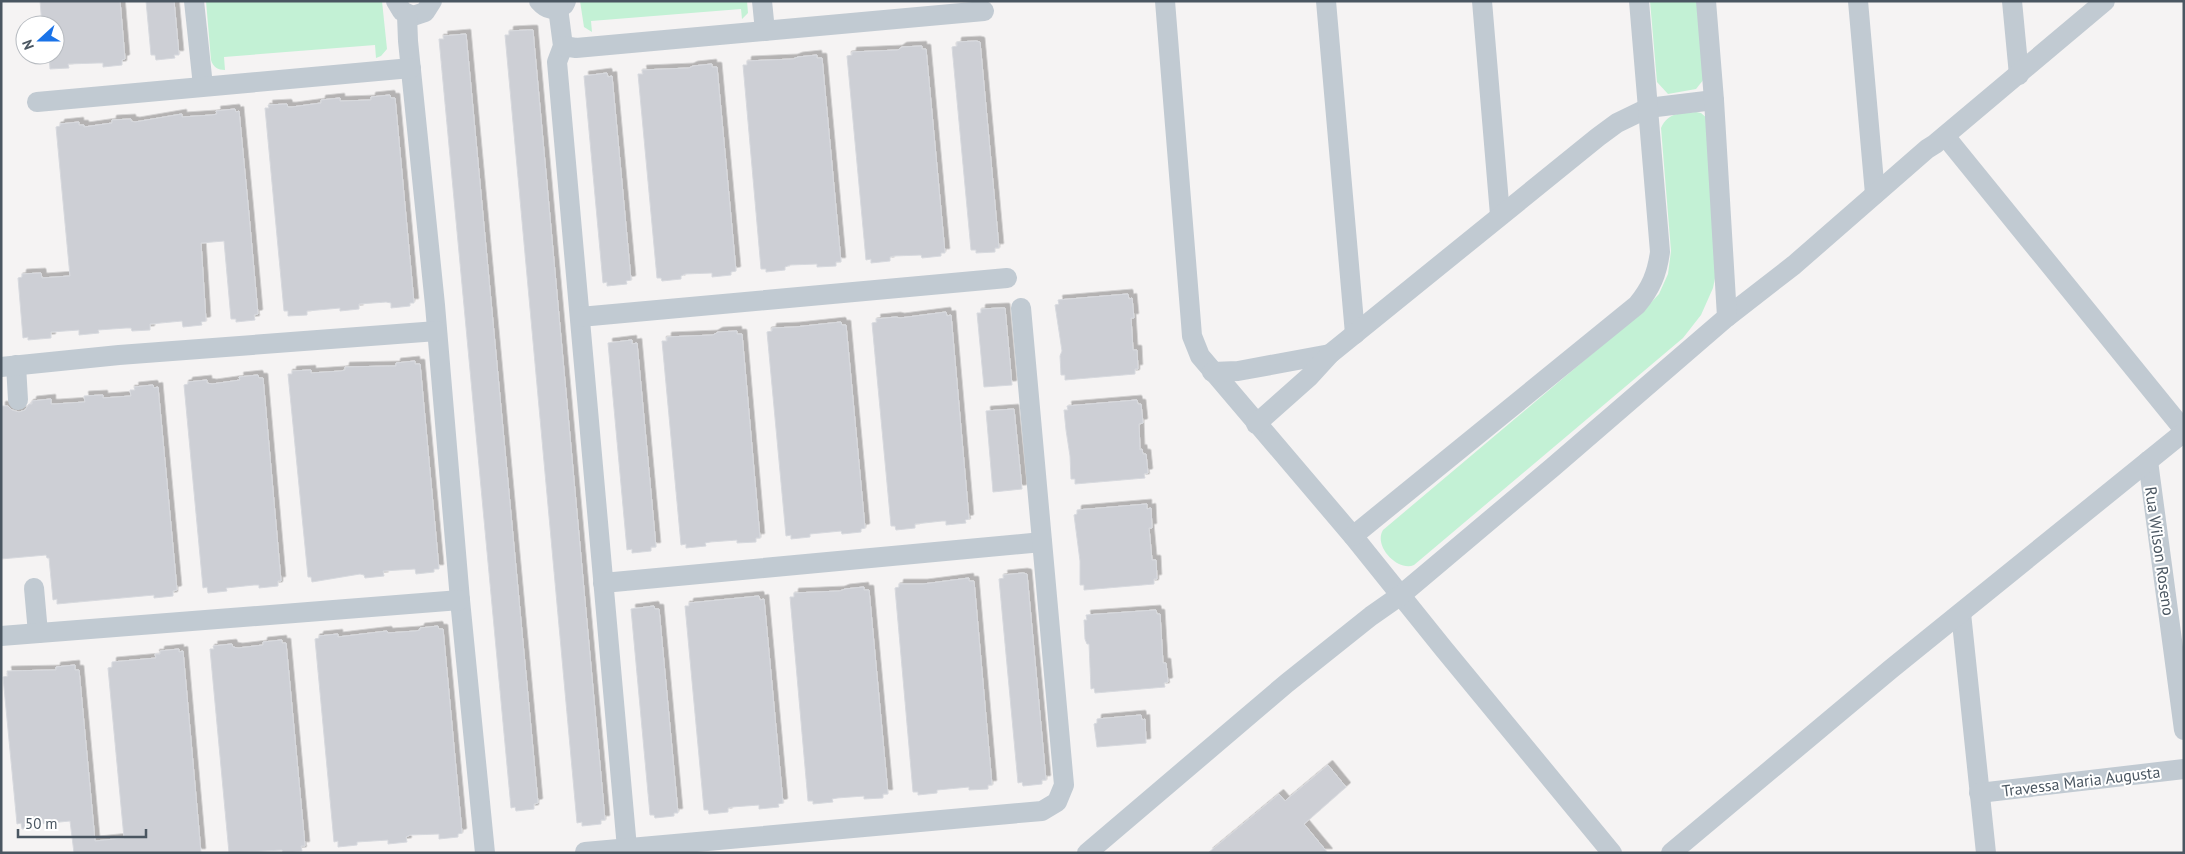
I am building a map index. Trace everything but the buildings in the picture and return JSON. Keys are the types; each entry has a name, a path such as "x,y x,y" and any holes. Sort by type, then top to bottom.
{"street":[{"path":"194,1 202,86"},
{"path":"432,1 425,12 420,15 402,8 411,68 437,331 460,600 485,853"},
{"path":"539,1 546,8 562,5 563,46 556,62 627,848"},
{"path":"762,1 765,31"},
{"path":"1165,1 1190,323 1192,336 1200,356 1353,536 1612,853"},
{"path":"1326,1 1355,334"},
{"path":"1482,1 1500,215"},
{"path":"1353,536 1637,304 1650,290 1658,272 1660,252 1639,1"},
{"path":"1706,1 1727,317"},
{"path":"1858,1 1875,194"},
{"path":"2012,1 2019,75"},
{"path":"1087,853 1287,683 1371,616 1401,595 1727,317 1794,265 1927,148 1946,136 2106,1"},
{"path":"563,46 576,48 984,11"},
{"path":"37,102 411,68"},
{"path":"1256,424 1308,377 1330,354 1598,136 1622,120 1648,108 1714,100"},
{"path":"1671,853 2184,431 1946,136"},
{"path":"580,317 1007,278"},
{"path":"585,852 1042,811 1052,806 1060,797 1064,785 1021,308"},
{"path":"18,400 9,366 119,355 437,331"},
{"path":"1212,372 1248,369 1330,354"},
{"name":"Rua Wilson Roseno","path":"2148,461 2184,730"},
{"path":"603,583 1042,542"},
{"path":"34,588 38,633"},
{"path":"1,636 460,600"},
{"path":"1961,613 1986,853"},
{"name":"Travessa Maria Augusta","path":"1979,793 2184,768"}],"green space":[{"path":"206,1 382,1 387,49 381,56 376,58 375,45 224,57 225,70 216,68 211,60"},
{"path":"580,1 747,1 748,13 742,19 741,9 591,21 592,32 584,27"},
{"path":"1650,1 1697,1 1704,79 1696,89 1668,94 1657,82"},
{"path":"1701,113 1708,119 1719,259 1713,288 1701,315 1683,338 1414,565 1401,565 1384,550 1381,543 1383,530 1644,310 1659,294 1668,274 1671,251 1661,128 1667,119 1675,114"}]}
